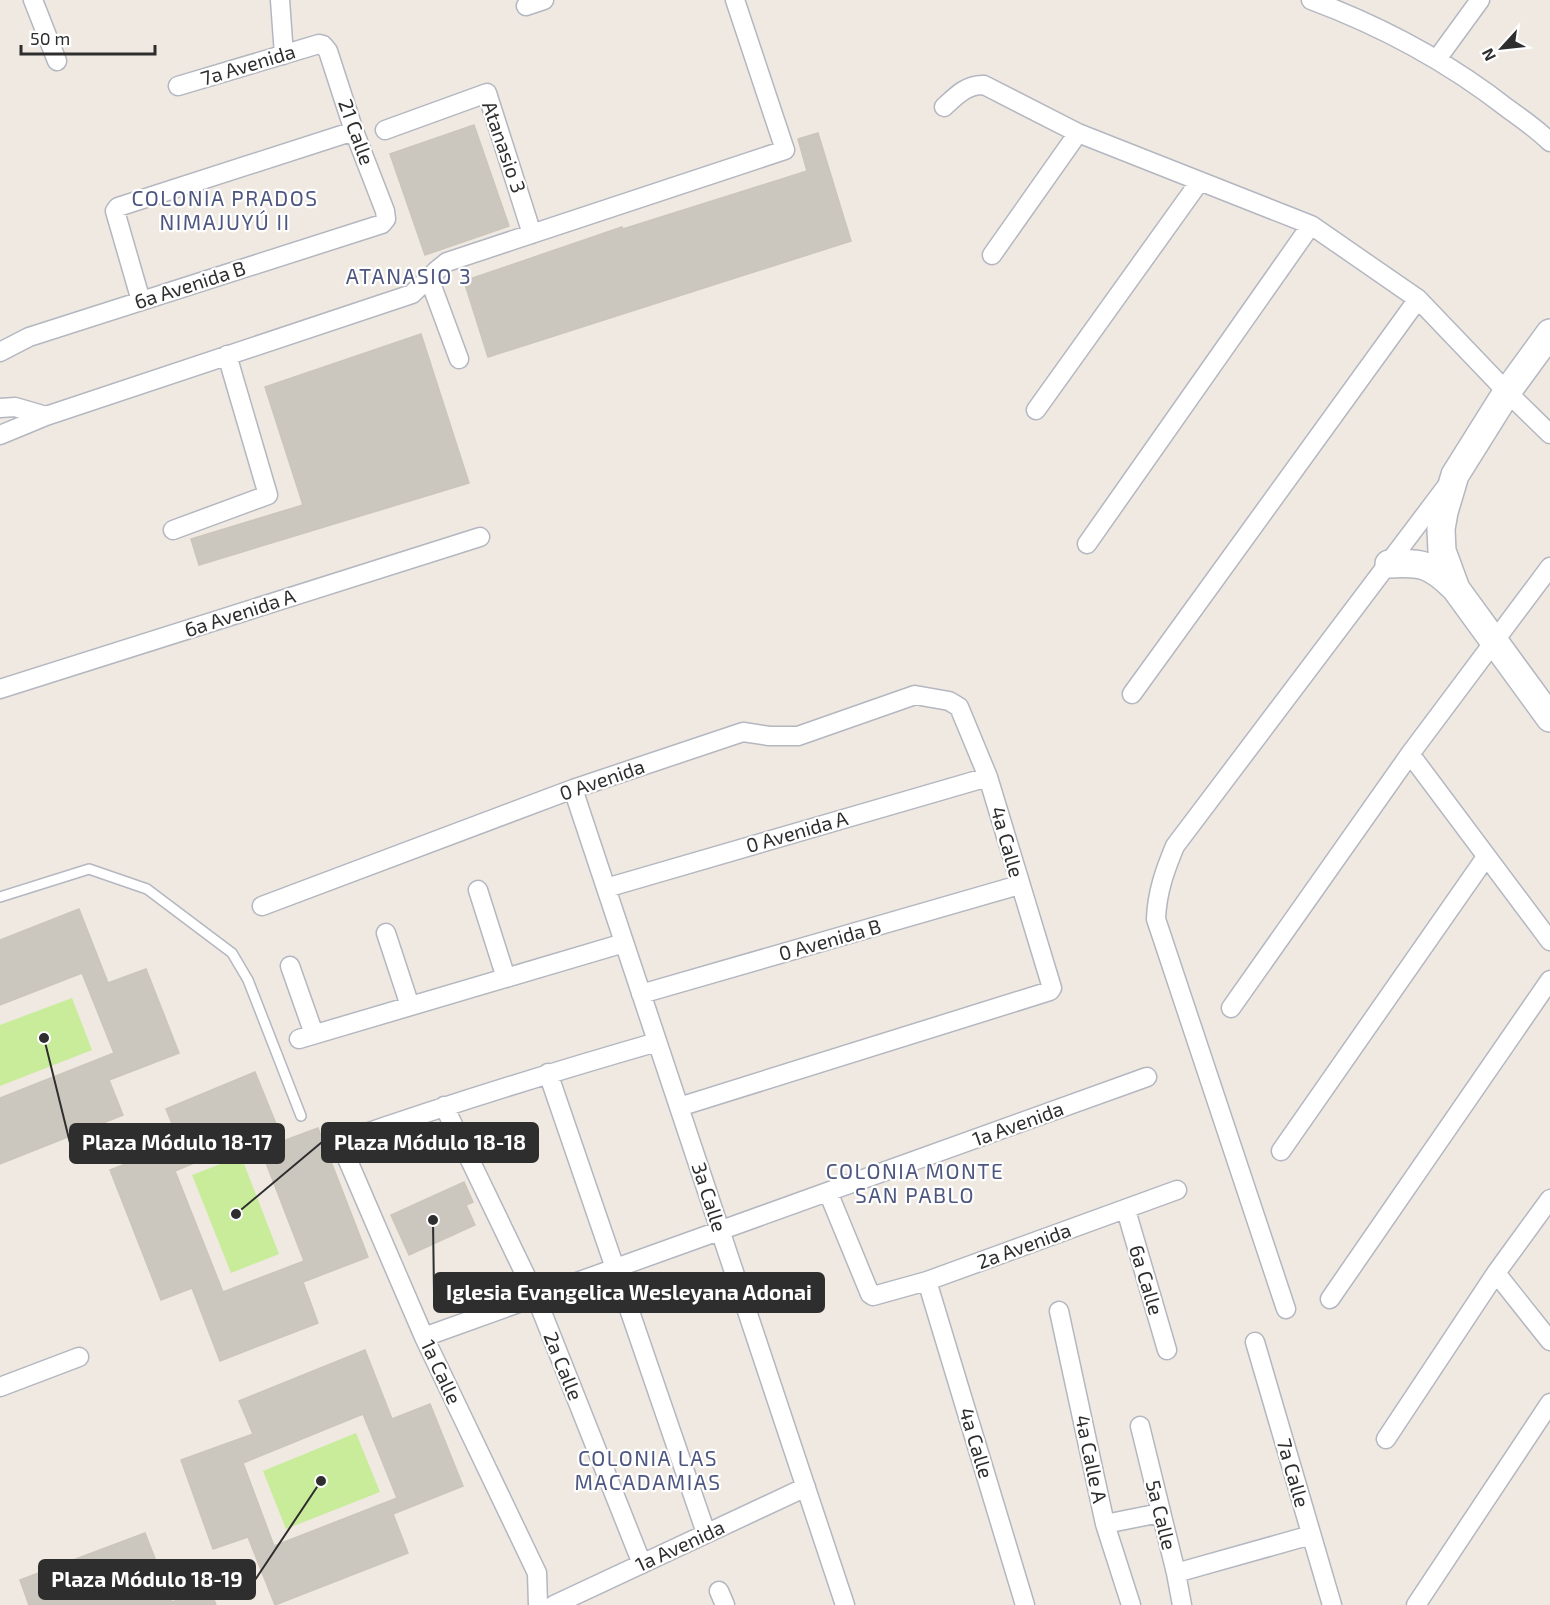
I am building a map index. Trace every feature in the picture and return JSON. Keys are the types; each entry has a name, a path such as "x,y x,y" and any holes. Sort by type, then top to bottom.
{"main road":[{"path":"1550,333 1507,392 1455,475 1441,529 1442,551 1456,589 1493,643 1550,718"},
{"path":"1389,564 1413,563 1429,566 1456,589"}],"street":[{"path":"33,0 57,61"},
{"path":"280,0 284,55"},
{"path":"526,6 544,0"},
{"path":"0,435 46,416 412,294 447,262 785,150 735,0"},
{"path":"1437,59 1480,0"},
{"path":"1323,2 1437,59 1547,133"},
{"name":"7a Avenida","path":"178,86 319,44"},
{"name":"21 Calle","path":"319,44 328,51 354,131 385,211 386,219 382,224"},
{"path":"944,107 964,90 984,85 1078,133 1311,225 1418,299 1550,434"},
{"name":"Atanasio 3","path":"385,130 488,93 532,234"},
{"path":"141,301 115,211 118,207 354,131"},
{"path":"992,255 1078,133"},
{"path":"1036,410 1200,181"},
{"name":"6a Avenida B","path":"0,352 29,337 382,224"},
{"path":"1087,544 1311,225"},
{"path":"429,278 459,359"},
{"path":"1132,694 1418,299"},
{"path":"173,530 268,495 227,355"},
{"path":"0,408 15,407 46,416"},
{"path":"1286,1309 1156,919 1157,900 1161,881 1175,846 1455,475"},
{"name":"6a Avenida A","path":"0,689 480,537"},
{"path":"1231,1008 1410,754 1550,567"},
{"name":"0 Avenida","path":"262,906 573,789 743,732 768,736 798,736 913,696 949,700"},
{"name":"4a Calle","path":"679,1107 1050,991 1052,988 988,777 959,707 949,700"},
{"path":"1410,754 1550,941"},
{"name":"0 Avenida A","path":"606,888 988,777"},
{"name":"3a Calle","path":"573,789 845,1605"},
{"path":"1281,1151 1486,857"},
{"name":"0 Avenida B","path":"641,994 1019,885"},
{"path":"478,890 506,978"},
{"path":"386,933 410,1006"},
{"path":"290,966 307,1037 624,943"},
{"path":"1330,1299 1550,980"},
{"path":"444,1106 657,1042"},
{"path":"548,1073 706,1533"},
{"name":"1a Avenida","path":"720,1231 1147,1077"},
{"name":"1a Calle","path":"444,1106 346,1140 343,1149 424,1337 537,1573 537,1605"},
{"name":"2a Calle","path":"444,1106 536,1297 642,1564"},
{"name":"2a Avenida","path":"828,1192 870,1294 876,1296 927,1281 1177,1190"},
{"path":"1386,1439 1496,1273 1550,1199"},
{"name":"6a Calle","path":"1126,1210 1167,1350"},
{"path":"424,1337 720,1231"},
{"path":"1496,1273 1550,1341"},
{"name":"4a Calle","path":"927,1281 1025,1605"},
{"name":"4a Calle A","path":"1059,1311 1105,1524 1131,1605"},
{"name":"7a Calle","path":"1255,1342 1332,1605"},
{"path":"0,1387 79,1357"},
{"path":"1416,1605 1550,1402"},
{"name":"5a Calle","path":"1140,1426 1182,1605"},
{"name":"1a Avenida","path":"554,1605 806,1487"},
{"path":"1105,1524 1160,1513"},
{"path":"1176,1573 1311,1535"}],"lane":[{"path":"0,897 89,869 147,889 232,953 248,980 301,1116"}],"green space":[{"path":"72,998 92,1050 0,1086 0,1025"},
{"path":"241,1156 279,1254 231,1273 192,1175"},
{"path":"356,1433 380,1492 286,1529 263,1471"}],"building":[{"path":"474,125 509,226 425,255 390,154"},
{"path":"818,133 851,241 488,357 464,281 622,227 623,229 807,171 798,139"},
{"path":"421,334 469,483 199,565 191,539 303,505 265,387"},
{"path":"79,909 108,983 146,969 179,1053 109,1080 123,1115 0,1164 0,1098 114,1053 82,973 0,1005 0,940"},
{"path":"255,1072 283,1141 318,1128 368,1257 303,1282 318,1323 220,1361 192,1288 161,1300 110,1170 180,1143 166,1109","holes":["256,1137 304,1261 223,1292 175,1171"]},
{"path":"464,1182 473,1202 466,1205 475,1225 409,1255 391,1215"},
{"path":"365,1350 392,1419 430,1404 463,1486 393,1514 408,1553 275,1605 248,1537 213,1549 181,1460 253,1434 239,1401","holes":["363,1414 397,1498 274,1546 243,1463"]},
{"path":"145,1533 172,1602 210,1588 216,1605 29,1605 20,1580"}],"place":[{"name":"Plaza Módulo 18-17","path":"44,1038"},
{"name":"Plaza Módulo 18-18","path":"236,1214"},
{"name":"Iglesia Evangelica Wesleyana Adonai","path":"433,1220"},
{"name":"Plaza Módulo 18-19","path":"321,1481"}],"district":[{"name":"COLONIA PRADOS NIMAJUYÚ II","path":"225,211"},
{"name":"ATANASIO 3","path":"409,277"},
{"name":"COLONIA MONTE SAN PABLO","path":"915,1184"},
{"name":"COLONIA LAS MACADAMIAS","path":"648,1471"}]}
